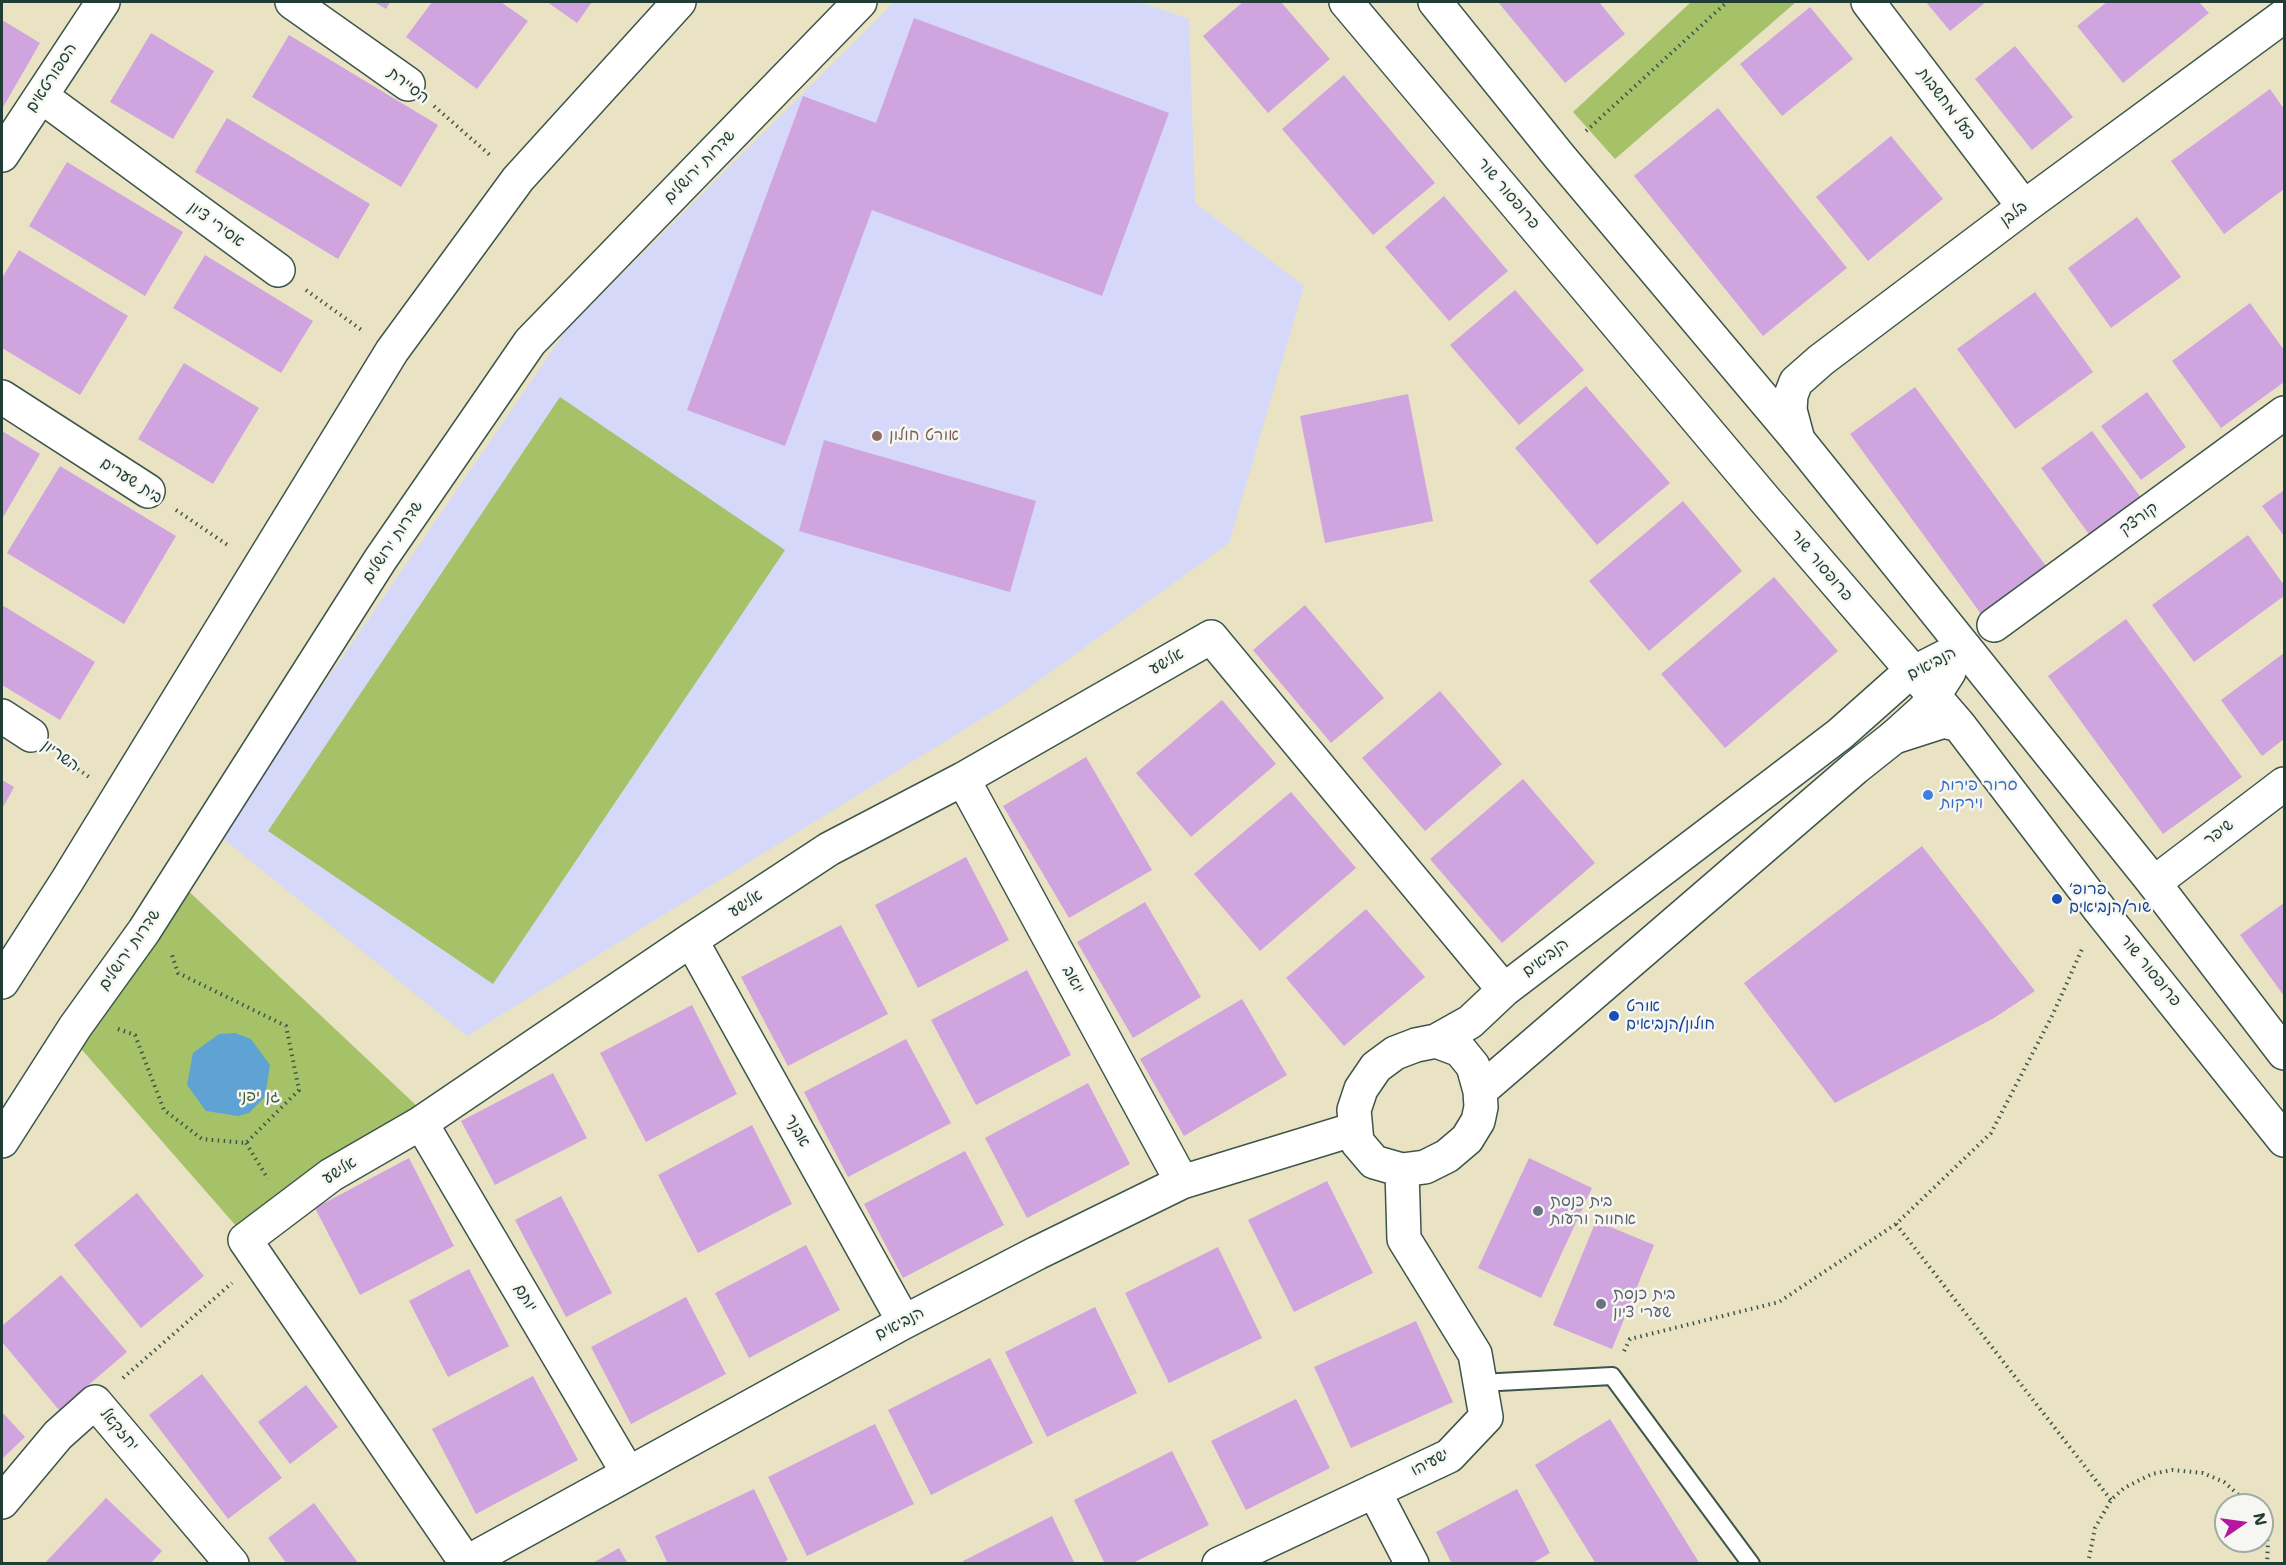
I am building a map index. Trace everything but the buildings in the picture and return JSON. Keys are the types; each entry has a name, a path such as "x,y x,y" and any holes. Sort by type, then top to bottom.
{"street":[{"name":"הספורטאים","path":"2,155 103,2"},
{"name":"הסיירת","path":"292,2 408,84"},
{"path":"2,982 118,798 392,351 518,179 680,2"},
{"name":"שדרות ירושלים","path":"2,1141 75,1027 144,931 380,560 530,342 860,2"},
{"name":"פרופסור שור","path":"1346,2 1934,698 1959,724 2100,910 2284,1140"},
{"path":"1435,2 1558,156 1798,440 2154,883 2284,1053"},
{"name":"בעל מחשבות","path":"1868,2 2024,207"},
{"name":"בלבן","path":"1798,440 1790,410 1791,394 1796,382 1821,360 2284,16"},
{"name":"אסירי ציון","path":"41,96 278,270"},
{"name":"בית שערים","path":"2,397 148,491"},
{"name":"קורצק","path":"1994,625 2284,413"},
{"name":"אלישע","path":"466,1563 245,1240 331,1175 421,1123 829,849 963,779 1210,637 1504,990"},
{"name":"הנביאים","path":"1436,1041 1470,1022 1504,990 1840,734 1912,672 1964,647"},
{"name":"הנביאים","path":"1480,1091 1925,709 1964,647"},
{"name":"השריון","path":"2,716 31,735"},
{"path":"1894,737 1944,721 1959,724"},
{"name":"יואב","path":"963,779 1182,1182"},
{"name":"שיפר","path":"2154,883 2284,784"},
{"name":"אבנר","path":"691,940 903,1322"},
{"path":"1436,1041 1460,1050 1473,1066 1480,1091 1481,1107 1478,1122 1467,1139 1447,1156 1425,1167 1402,1170 1374,1162 1357,1142 1354,1110 1361,1089 1376,1067 1395,1053 1436,1041"},
{"name":"יותם","path":"421,1123 628,1473"},
{"name":"הנביאים","path":"466,1563 903,1322 1182,1182 1356,1129"},
{"name":"ישעיהו","path":"1219,1563 1449,1456 1486,1417 1475,1354 1404,1239 1402,1170"},
{"name":"יחזקאל","path":"2,1503 58,1435 95,1402 232,1563"},
{"path":"1374,1491 1412,1563"}],"lane":[{"path":"1480,1383 1612,1376 1751,1563"}],"path":[{"path":"1558,156 1727,2"},
{"name":"הסיירת","path":"408,84 518,179"},
{"path":"278,270 392,351"},
{"name":"בית שערים","path":"148,491 260,567"},
{"name":"השריון","path":"31,735 118,798"},
{"path":"1612,1376 1630,1339 1779,1302 1896,1224 1990,1133 2053,1014 2100,910"},
{"path":"75,1027 92,1020 135,1035 164,1110 202,1138 246,1143 299,1090 286,1026 178,973 162,924 144,931"},
{"path":"1896,1224 2111,1500"},
{"path":"95,1402 258,1261"},
{"path":"2089,1563 2095,1528 2111,1500 2124,1488 2152,1474 2172,1470 2203,1473 2224,1482 2236,1493"}],"shaded area":[{"name":"אורט חולון","path":"894,2 1139,2 1189,19 1195,203 1304,286 1229,543 1012,700 467,1036 220,836 567,329"}],"green space":[{"path":"1691,2 1796,2 1615,159 1573,112"},
{"path":"560,397 785,550 493,984 268,831"},
{"name":"גן יפני","path":"181,884 418,1107 244,1235 76,1043"}],"water":[{"path":"235,1033 251,1039 270,1065 265,1097 249,1113 238,1116 206,1111 187,1085 193,1053 219,1034"}],"place":[{"name":"אורט חולון","path":"877,436"},
{"name":"סרור פירות וירקות","path":"1928,795"},
{"name":"פרופ׳ שור/הנביאים","path":"2057,899"},
{"name":"אורט חולון/הנביאים","path":"1614,1016"},
{"name":"בית כנסת אחווה ורעות","path":"1538,1211"},
{"name":"בית כנסת שערי ציון","path":"1601,1304"}]}
